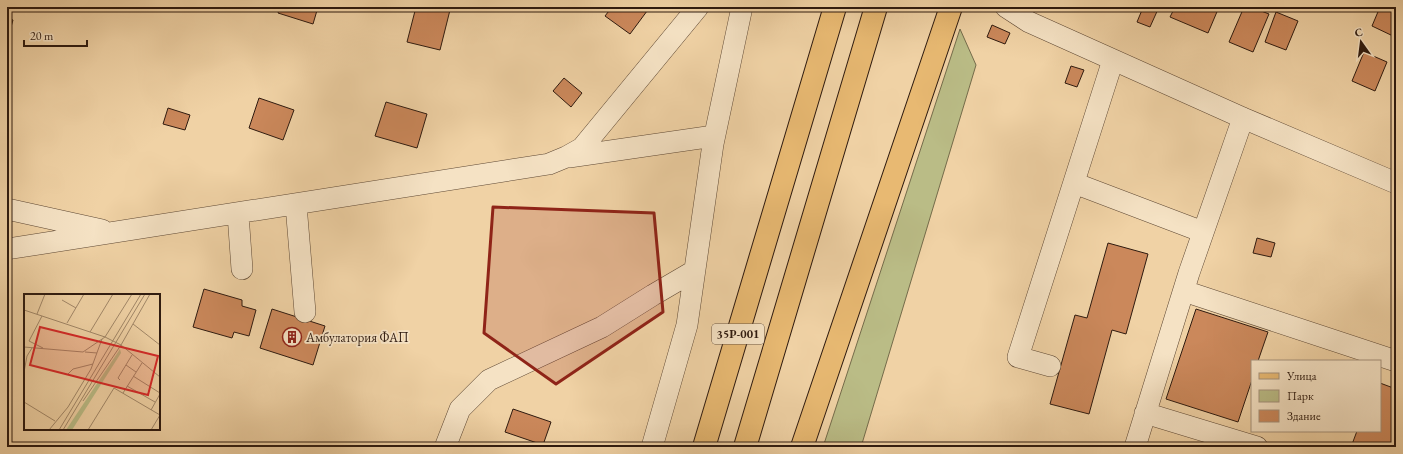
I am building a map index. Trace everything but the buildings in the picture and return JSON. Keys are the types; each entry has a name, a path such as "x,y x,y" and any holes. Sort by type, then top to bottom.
{"main road":[{"name":"35Р-001","path":"704,447 835,7"},
{"name":"35Р-001","path":"745,447 876,7"},
{"path":"802,447 951,7"}],"street":[{"path":"7,249 296,205 549,164 582,148 698,7"},
{"path":"652,447 687,325 714,136 742,7"},
{"path":"1006,7 1029,22 1113,60 1243,118 1396,183"},
{"path":"1050,366 1018,357 1113,60"},
{"path":"1135,447 1203,232 1243,118"},
{"path":"566,157 714,136"},
{"path":"1074,183 1203,232"},
{"path":"296,205 305,312"},
{"path":"7,209 115,233"},
{"path":"238,214 242,269"},
{"path":"446,444 460,410 489,380 602,328 694,271"},
{"path":"1184,291 1396,361"},
{"path":"1145,413 1257,447"}],"highlighted area":[{"path":"493,207 654,213 663,312 556,384 484,333"}],"green space":[{"path":"960,29 976,65 861,447 823,447"}],"place":[{"name":"Амбулатория ФАП","path":"292,337"}]}
